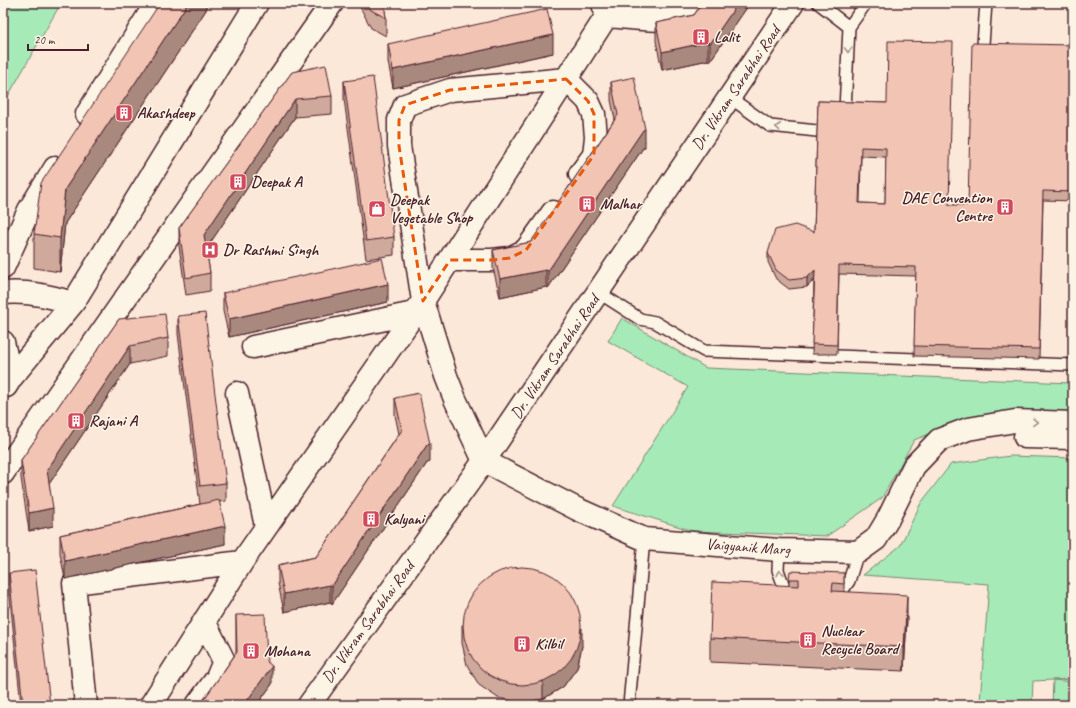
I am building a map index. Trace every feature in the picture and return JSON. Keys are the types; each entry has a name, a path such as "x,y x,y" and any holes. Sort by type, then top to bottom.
{"street":[{"path":"78,130 156,3"},
{"path":"7,384 73,303 256,3"},
{"path":"3,473 332,3"},
{"path":"151,705 266,526 419,307 450,260 566,79 608,7 667,20 683,16 694,8 697,3"},
{"name":"Dr. Vikram Sarabhai Road","path":"309,705 484,461 793,3"},
{"path":"450,260 492,260 510,258 526,250 594,155 596,137 594,114 588,101 566,79"},
{"path":"484,461 455,399 419,307 399,146 399,120 405,105 450,90 566,79"},
{"path":"3,268 29,210 66,150"},
{"path":"3,293 18,292 43,295 73,303"},
{"path":"253,347 419,307"},
{"path":"3,342 7,384"},
{"path":"237,393 266,526"},
{"path":"858,552 876,539 888,519 914,466 939,440 968,429 1015,421 1073,423"},
{"path":"968,429 1020,437 1073,438"},
{"name":"Vaigyanik Marg","path":"484,461 577,509 644,539 779,550 858,552"},
{"path":"86,705 74,584 242,562"},
{"path":"197,705 217,678 224,661 204,621"}],"lane":[{"path":"818,3 849,26"},
{"path":"845,110 849,26 866,3"},
{"path":"981,64 986,3"},
{"path":"729,97 770,126 817,131"},
{"path":"598,292 640,319 655,322 704,351 1073,365"},
{"path":"629,705 644,539"},
{"path":"779,550 778,570 786,592 801,594"},
{"path":"824,595 839,596 849,581 858,552"}],"highlighted area":[{"path":"566,79 588,101 594,114 594,155 526,250 510,258 492,260 450,260 423,301 399,146 399,120 405,105 450,90"}],"green space":[{"path":"3,3 61,3 3,105"},
{"path":"622,318 706,368 1071,383 1073,384 1073,422 953,425 914,440 882,498 827,536 693,531 613,506 688,387 608,341"},
{"path":"1010,456 1073,458 1073,679 1033,681 1032,705 943,705 943,701 980,702 989,584 863,575 900,546 921,503 951,464"},
{"path":"1053,680 1073,682 1073,705 1052,705"}],"building":[{"path":"160,3 188,3 65,189 60,238 34,234 41,183"},
{"path":"367,3 384,3 386,18 371,10"},
{"path":"702,3 738,3 710,44 708,42 662,52 656,23 694,15"},
{"path":"547,9 553,35 393,70 388,44"},
{"name":"DAE Convention Centre","path":"888,41 953,42 949,205 968,205 972,43 1073,45 1073,192 1043,191 1039,349 914,346 916,267 839,265 837,345 812,344 815,270 807,278 789,280 776,270 768,253 775,230 795,225 814,232 818,101 887,103","holes":["861,147 886,148 885,204 859,203"]},
{"path":"326,65 332,96 295,99 204,235 210,273 186,278 179,228 292,72"},
{"path":"373,77 394,237 366,241 344,81"},
{"name":"Malhar","path":"634,77 645,129 548,271 546,270 500,279 493,250 531,242 618,115 611,82"},
{"path":"382,258 388,284 229,319 223,293"},
{"path":"205,313 226,483 200,486 178,316"},
{"path":"165,314 168,338 130,346 47,470 53,508 29,513 21,460 119,319"},
{"name":"Kalyani","path":"419,393 430,444 427,445 332,586 330,585 284,594 278,565 316,557 402,430 395,398"},
{"path":"219,500 225,526 65,561 60,535"},
{"name":"Kilbil","path":"522,567 544,572 555,577 571,593 576,604 581,626 576,648 571,659 555,675 544,680 522,685 500,680 489,675 473,659 468,648 463,626 468,604 473,593 489,577 500,572"},
{"path":"35,570 50,705 23,705 9,573"},
{"path":"790,571 844,573 844,584 833,583 832,591 907,595 904,647 710,638 712,582 799,586 799,579 789,579"},
{"name":"Mohana","path":"265,614 267,662 272,666 244,705 200,705 237,652 236,615"},
{"path":"657,703 701,705 656,705"}],"place":[{"name":"Lalit","path":"701,37"},
{"name":"Akashdeep","path":"124,113"},
{"name":"Deepak A","path":"238,182"},
{"name":"Malhar","path":"587,204"},
{"name":"DAE Convention Centre","path":"1005,207"},
{"name":"Deepak Vegetable Shop","path":"377,209"},
{"name":"Dr Rashmi Singh","path":"210,250"},
{"name":"Rajani A","path":"76,421"},
{"name":"Kalyani","path":"371,519"},
{"name":"Nuclear Recycle Board","path":"808,640"},
{"name":"Kilbil","path":"522,644"},
{"name":"Mohana","path":"251,651"}]}
